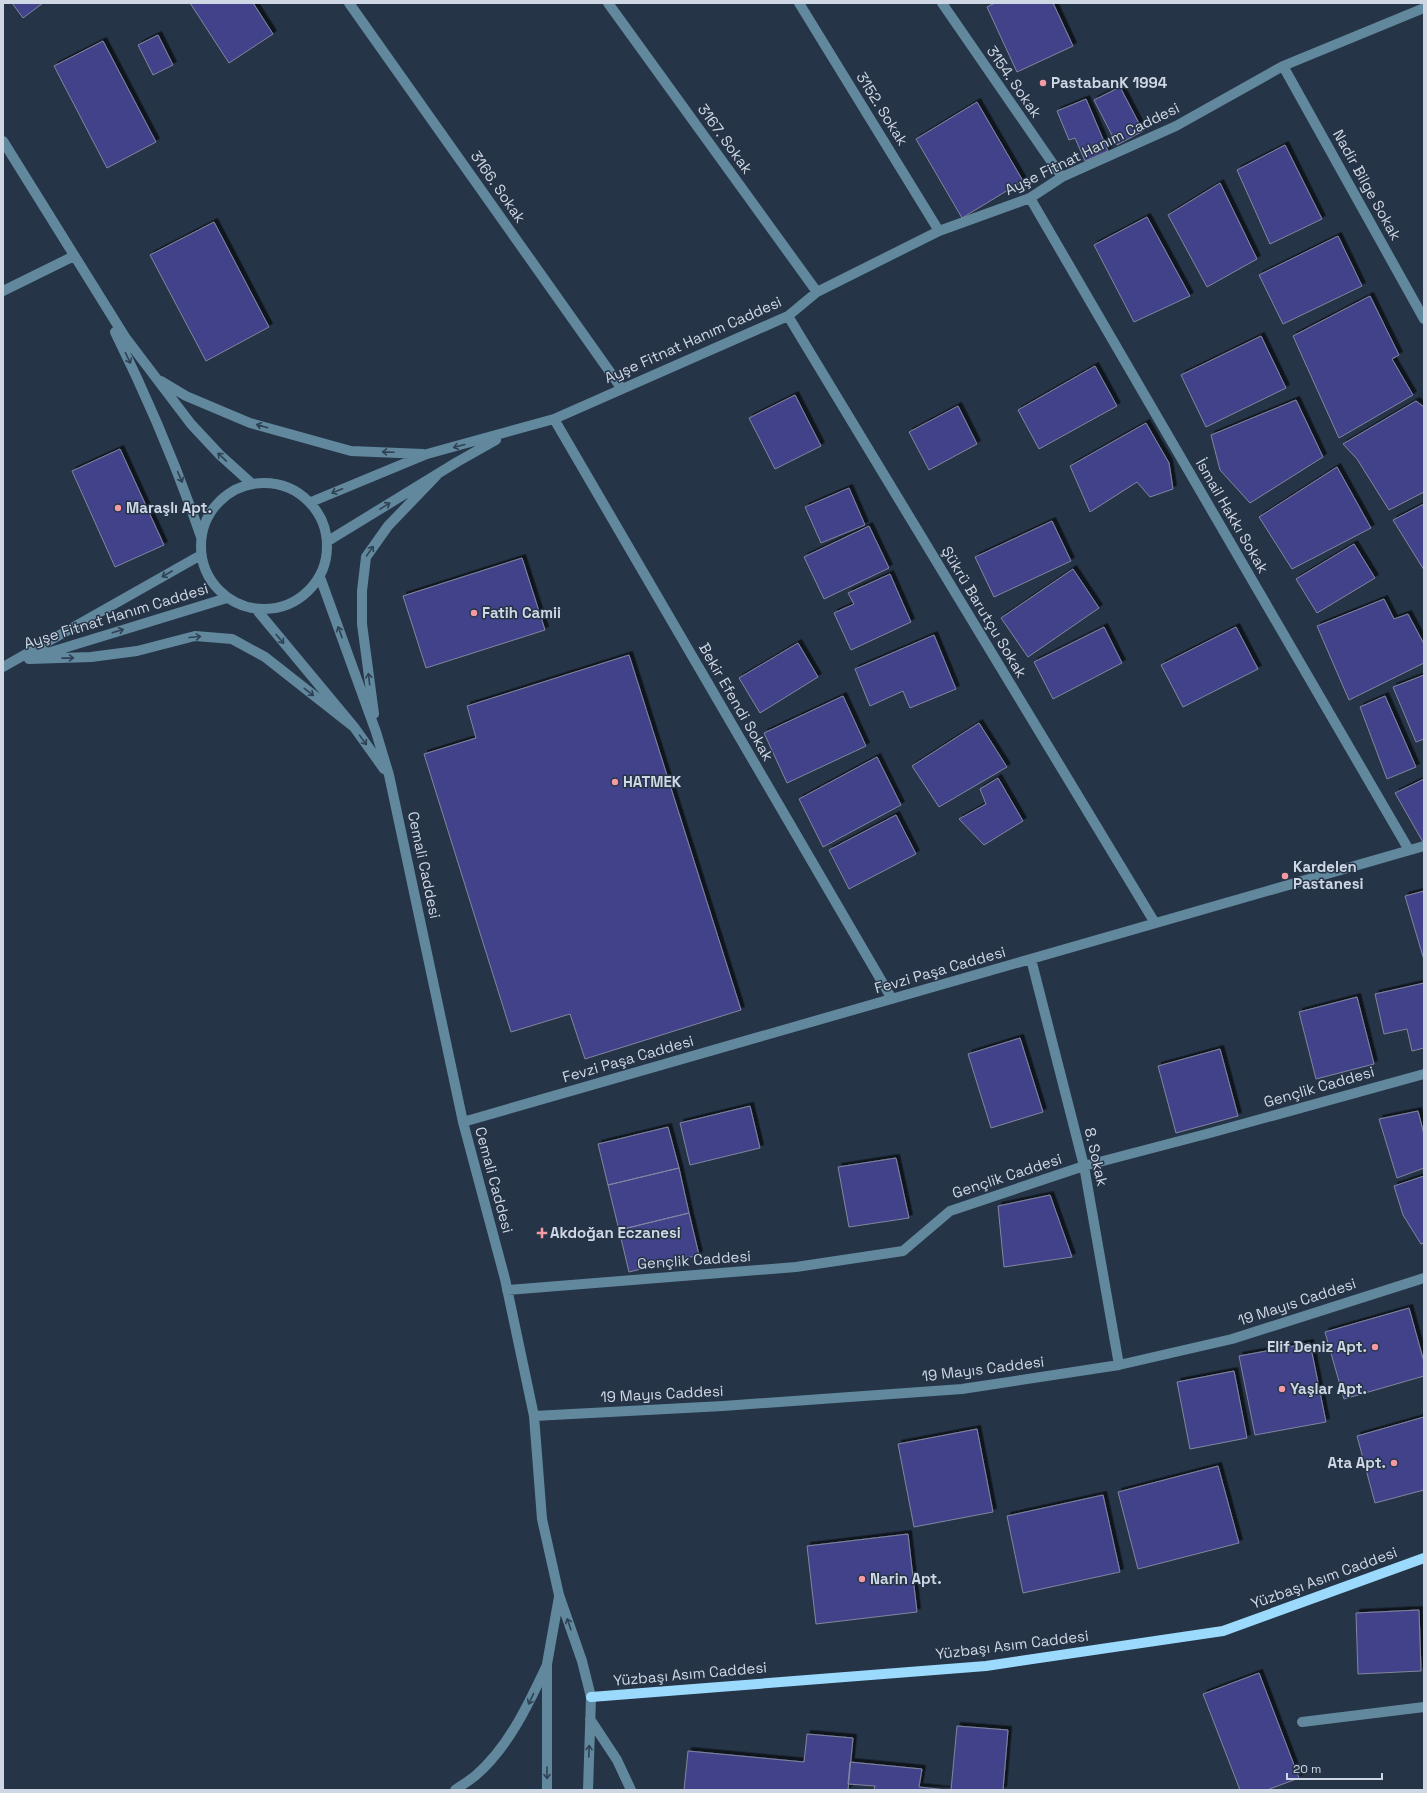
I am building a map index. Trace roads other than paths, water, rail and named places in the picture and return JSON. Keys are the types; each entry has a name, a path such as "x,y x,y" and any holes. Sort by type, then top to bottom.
{"main road":[{"name":"Yüzbaşı Asım Caddesi","path":"591,1697 986,1666 1223,1631 1424,1558"}],"street":[{"name":"3166. Sokak","path":"349,3 622,389"},
{"name":"3167. Sokak","path":"608,3 817,292"},
{"name":"3152. Sokak","path":"799,3 939,231"},
{"name":"3154. Sokak","path":"942,3 1062,177"},
{"name":"Ayşe Fitnat Hanım Caddesi","path":"311,502 427,454 554,419 788,316 817,292 939,231 1030,198 1062,177 1176,126 1283,66 1424,8"},
{"name":"Nadir Bilge Sokak","path":"1283,66 1424,319"},
{"path":"3,141 99,298 125,337 191,424 220,455 251,483"},
{"name":"İsmail Hakkı Sokak","path":"1030,198 1409,850"},
{"path":"3,291 74,256"},
{"path":"99,298 138,380 179,475 201,538"},
{"name":"Şükrü Barutçu Sokak","path":"788,316 1155,923"},
{"path":"156,378 186,396 250,423 351,451 427,454"},
{"name":"Bekir Efendi Sokak","path":"554,419 892,999"},
{"name":"Ayşe Fitnat Hanım Caddesi","path":"328,541 457,462 510,432"},
{"path":"376,732 362,624 362,591 366,557 388,526 437,475"},
{"name":"Ayşe Fitnat Hanım Caddesi","path":"273,482 293,489 311,502 319,513 325,527 328,541 326,559 320,577 308,592 292,603 275,608 256,609 241,605 227,598 215,586 206,571 201,555 201,538 206,518 217,502 233,490 251,483 273,482"},
{"name":"Ayşe Fitnat Hanım Caddesi","path":"3,668 201,555"},
{"name":"Cemali Caddesi","path":"320,577 376,732 389,775 463,1122 507,1290 534,1416 542,1519 559,1595 582,1661 591,1697 588,1790"},
{"name":"Ayşe Fitnat Hanım Caddesi","path":"14,662 29,659 227,598"},
{"name":"Cemali Caddesi","path":"256,609 354,727 389,775"},
{"path":"29,659 91,657 137,651 195,636 232,639 265,657 354,727"},
{"name":"Fevzi Paşa Caddesi","path":"463,1122 1424,846"},
{"name":"8. Sokak","path":"1030,959 1084,1166 1119,1365"},
{"name":"Gençlik Caddesi","path":"507,1290 796,1267 903,1251 950,1210 1084,1166 1424,1074"},
{"name":"19 Mayıs Caddesi","path":"534,1416 723,1406 962,1389 1119,1365 1232,1339 1424,1278"},
{"name":"Cemali Caddesi","path":"547,1790 547,1664 559,1595"},
{"name":"Cemali Caddesi","path":"455,1790 476,1775 505,1743 525,1711 547,1664"},
{"path":"1302,1722 1424,1708"},
{"path":"590,1719 617,1760 631,1790"}],"place":[{"name":"PastabanK 1994","path":"1043,83"},
{"name":"Maraşlı Apt.","path":"118,508"},
{"name":"Fatih Camii","path":"474,613"},
{"name":"HATMEK","path":"615,782"},
{"name":"Kardelen Pastanesi","path":"1285,876"},
{"name":"Akdoğan Eczanesi","path":"542,1233"},
{"name":"Elif Deniz Apt.","path":"1375,1347"},
{"name":"Yaşlar Apt.","path":"1282,1389"},
{"name":"Ata Apt.","path":"1394,1463"},
{"name":"Narin Apt.","path":"862,1579"}]}
